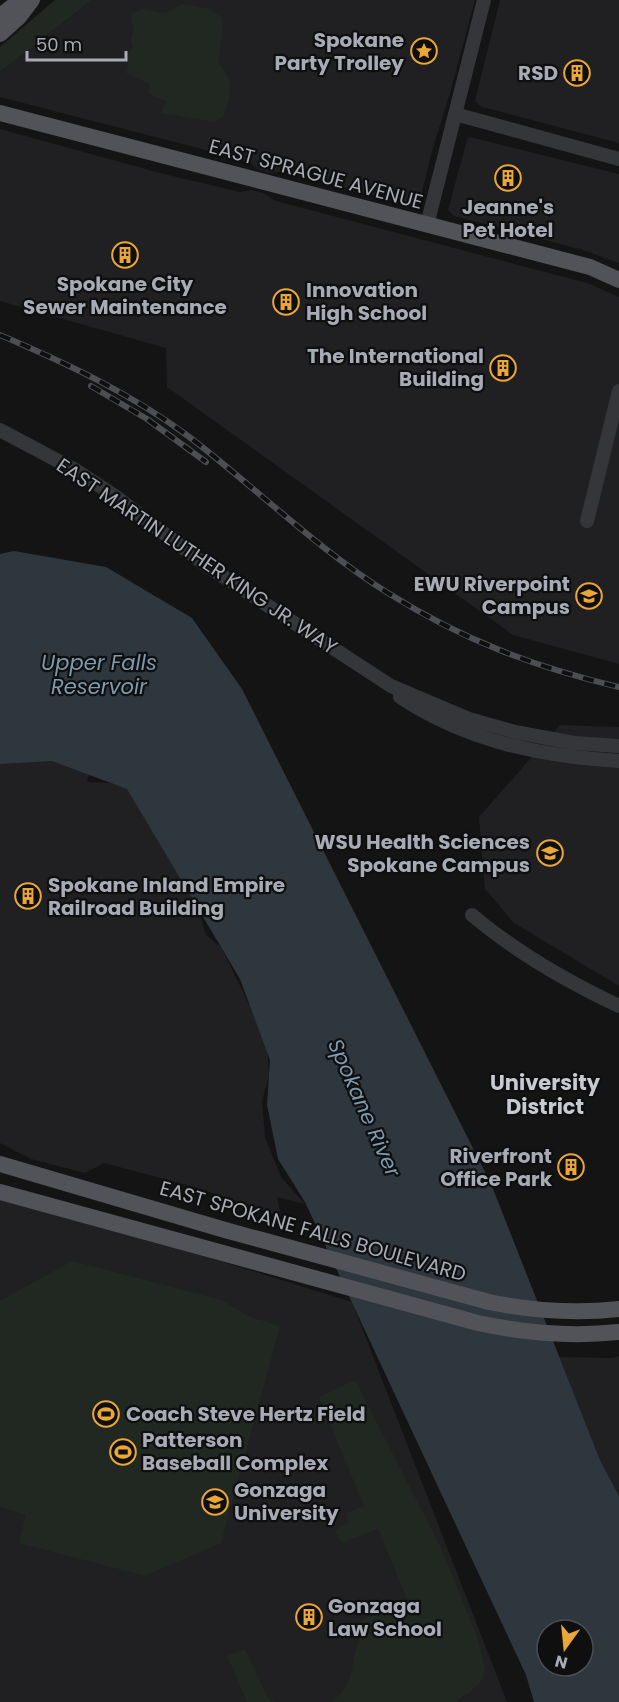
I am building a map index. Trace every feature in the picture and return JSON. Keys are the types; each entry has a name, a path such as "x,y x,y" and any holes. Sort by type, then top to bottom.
{"main road":[{"path":"0,16 21,0"},
{"path":"0,34 19,17 32,0"},
{"name":"EAST SPRAGUE AVENUE","path":"0,113 590,267 619,280"},
{"name":"EAST SPOKANE FALLS BOULEVARD","path":"0,1164 272,1243 489,1302 558,1312 619,1308"},
{"path":"0,1192 500,1328 547,1334 613,1333"}],"street":[{"path":"427,225 484,0"},
{"path":"455,114 619,159"},
{"path":"586,521 619,391"},
{"name":"EAST MARTIN LUTHER KING JR. WAY","path":"0,430 77,471 207,566 391,686 470,719 515,732 574,743 619,746"},
{"name":"EAST MARTIN LUTHER KING JR. WAY","path":"391,686 397,695 443,722 504,745 550,754 619,761"},
{"path":"472,915 540,965 619,1006"}],"shaded area":[{"path":"55,0 92,0 0,72 0,47"},
{"path":"92,0 475,0 420,200 412,205 282,171 271,173 260,170 250,163 198,148 0,97 0,72"},
{"path":"500,0 619,0 619,143 482,107 475,101"},
{"path":"182,4 209,9 222,18 218,62 230,80 229,100 223,116 215,122 161,113 166,101 149,94 149,84 126,73 127,57 133,47 131,41 134,27 131,23 132,14 142,9 165,13"},
{"path":"0,129 160,173 240,192 252,190 263,193 276,201 587,283 619,297 619,664 513,635 167,387 166,348 0,301"},
{"path":"470,137 619,174 619,263 583,250 454,216 448,210 467,140"},
{"path":"0,603 123,647 87,782 110,783 131,789 196,901 206,935 221,947 267,1041 269,1075 262,1101 265,1137 281,1177 305,1204 277,1197 281,1216 191,1186 104,1163 85,1173 31,1159 0,1143"},
{"name":"WSU Health Sciences Spokane Campus","path":"560,725 619,727 619,986 514,923 485,889 479,817"},
{"name":"Gonzaga University","path":"0,1200 178,1248 352,1302 507,1702 0,1702"},
{"name":"Patterson Baseball Complex","path":"72,1261 222,1300 248,1316 280,1326 221,1543 145,1576 19,1543 26,1515 0,1507 0,1301"},
{"path":"619,1356 619,1497 600,1460 559,1357 613,1358"},
{"path":"355,1380 441,1548 476,1634 485,1668 482,1680 457,1702 331,1702 346,1687 358,1642 363,1633 359,1621 408,1601 378,1529 342,1543 335,1530 349,1523 346,1513 364,1506 319,1397"},
{"path":"245,1649 266,1694 274,1702 247,1702 227,1656"}],"water":[{"name":"Upper Falls Reservoir","path":"14,551 106,567 192,618 242,689 491,1184 600,1460 619,1496 619,1702 534,1702 526,1675 305,1202 278,1159 267,1105 270,1060 240,979 127,789 52,761 0,764 0,554"}],"railway":[{"path":"0,335 97,380 166,420 336,557 416,610 472,638 528,661 619,687"},
{"path":"91,386 147,419 206,462"}],"place":[{"name":"Spokane Party Trolley","path":"424,51"},
{"name":"RSD","path":"577,73"},
{"name":"Jeanne's Pet Hotel","path":"508,178"},
{"name":"Spokane City Sewer Maintenance","path":"125,255"},
{"name":"Innovation High School","path":"286,302"},
{"name":"The International Building","path":"503,368"},
{"name":"EWU Riverpoint Campus","path":"589,596"},
{"name":"WSU Health Sciences Spokane Campus","path":"550,853"},
{"name":"Spokane Inland Empire Railroad Building","path":"28,896"},
{"name":"Riverfront Office Park","path":"571,1167"},
{"name":"Coach Steve Hertz Field","path":"106,1414"},
{"name":"Patterson Baseball Complex","path":"123,1452"},
{"name":"Gonzaga University","path":"215,1502"},
{"name":"Gonzaga Law School","path":"309,1617"}],"district":[{"name":"University District","path":"545,1095"}],"water label":[{"name":"Spokane River","path":"364,1108"}]}
